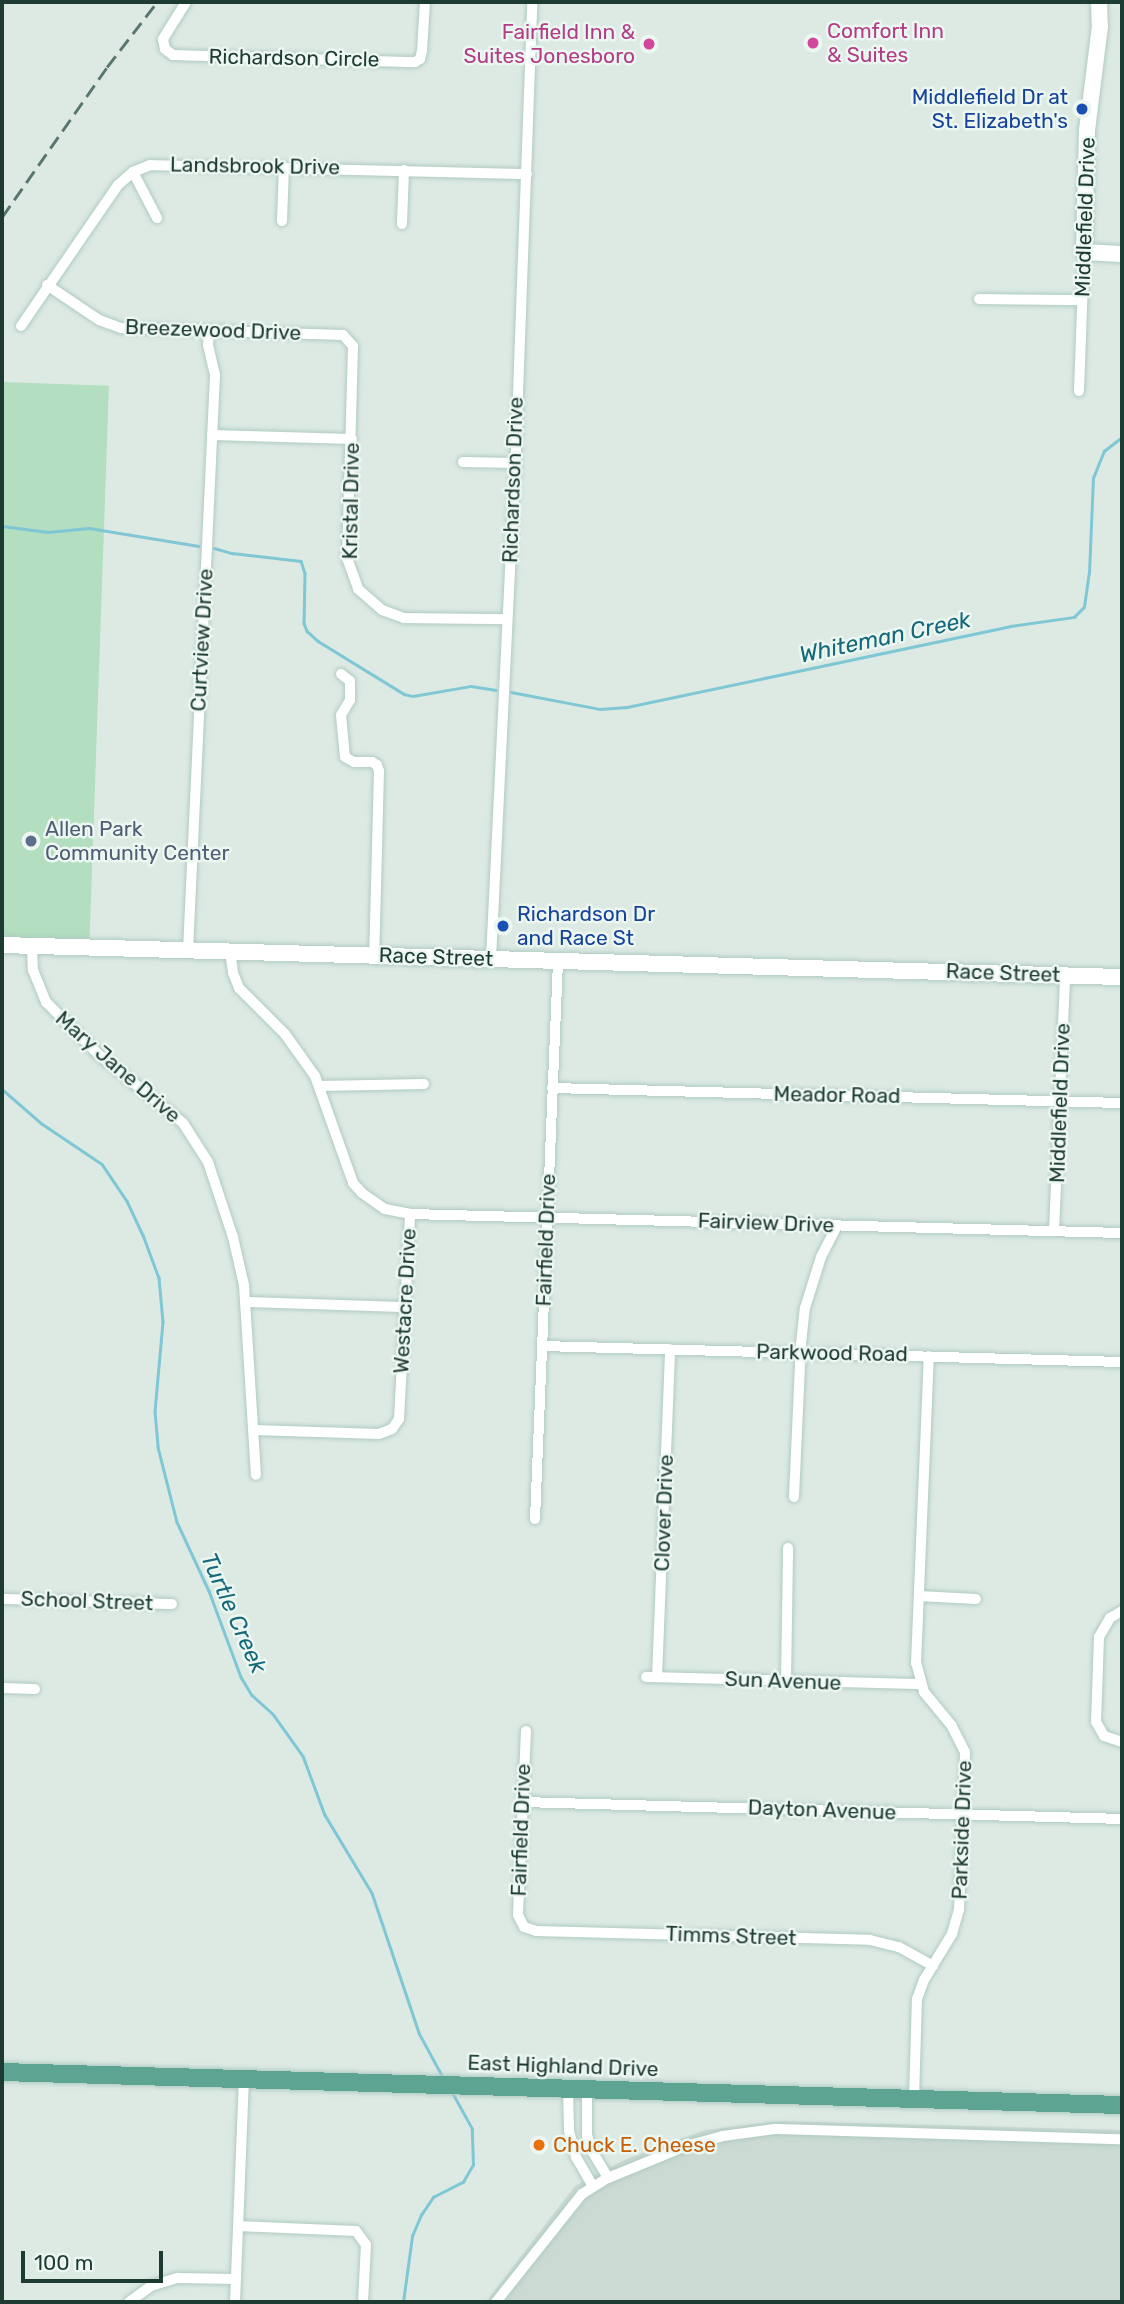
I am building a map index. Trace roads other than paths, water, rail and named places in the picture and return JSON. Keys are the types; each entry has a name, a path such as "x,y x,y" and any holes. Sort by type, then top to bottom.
{"main road":[{"name":"East Highland Drive","path":"2,2072 1122,2105"}],"street":[{"name":"Richardson Circle","path":"186,2 163,38 165,49 173,55 415,62 420,59 422,51 425,2"},
{"name":"Richardson Drive","path":"491,959 515,463 532,2"},
{"name":"Middlefield Drive","path":"1079,391 1087,130 1100,26 1100,2"},
{"name":"Landsbrook Drive","path":"133,172 161,163 527,174"},
{"path":"282,221 284,167"},
{"path":"402,224 404,170"},
{"path":"21,326 118,185 133,172 158,218"},
{"path":"1084,252 1122,254"},
{"name":"Breezewood Drive","path":"47,285 115,327 340,334 348,338"},
{"path":"979,299 1082,300"},
{"name":"Curtview Drive","path":"188,950 215,375 208,345 209,332"},
{"name":"Kristal Drive","path":"348,338 353,346 347,558 353,580 367,599 382,610 404,618 507,619"},
{"path":"212,435 352,439"},
{"path":"463,462 515,463"},
{"path":"341,674 349,681 350,700 341,715 345,757 354,762 372,762 377,765 379,771 380,831 374,956"},
{"name":"Race Street","path":"2,945 1122,977"},
{"name":"Mary Jane Drive","path":"32,946 33,970 46,1002 98,1054 164,1105 193,1135 208,1162 233,1237 245,1301 256,1475"},
{"name":"Westacre Drive","path":"230,951 239,988 308,1062 354,1183 362,1193 385,1209 410,1214 398,1419 392,1429 379,1434 254,1430"},
{"name":"Fairfield Drive","path":"535,1519 558,961"},
{"name":"Middlefield Drive","path":"1054,1231 1065,975"},
{"path":"319,1086 424,1084"},
{"name":"Meador Road","path":"552,1088 1122,1103"},
{"name":"Fairview Drive","path":"410,1214 1122,1233"},
{"path":"794,1497 800,1353 811,1282 837,1225"},
{"path":"245,1301 405,1307"},
{"name":"Parkwood Road","path":"542,1346 1122,1362"},
{"name":"Clover Drive","path":"652,1677 670,1349"},
{"path":"920,1684 916,1663 929,1356"},
{"path":"786,1681 788,1548"},
{"path":"919,1596 976,1600"},
{"name":"School Street","path":"2,1599 172,1604"},
{"path":"1122,1611 1110,1618 1099,1637 1096,1722 1104,1737 1122,1742"},
{"name":"Sun Avenue","path":"652,1677 920,1684"},
{"name":"Parkside Drive","path":"914,2098 917,1999 952,1934 959,1910 965,1752 962,1741 920,1684"},
{"path":"2,1688 36,1689"},
{"name":"Fairfield Drive","path":"524,1927 518,1915 526,1731"},
{"name":"Dayton Avenue","path":"522,1802 1122,1819"},
{"name":"Timms Street","path":"524,1927 536,1931 870,1940 899,1947 933,1966"},
{"path":"235,2302 244,2079"},
{"path":"568,2089 569,2131 576,2157 593,2187"},
{"path":"587,2090 587,2135 592,2151 608,2178"},
{"path":"496,2302 582,2194 608,2178 686,2146 723,2136 775,2129 1122,2139"},
{"path":"238,2226 350,2229 362,2237 366,2245 363,2302"},
{"path":"129,2302 150,2286 178,2278 236,2279"}],"waterway":[{"name":"Whiteman Creek","path":"511,692 600,709 627,707 1010,626 1074,617 1084,607 1089,573 1093,478 1104,451 1122,437"},
{"name":"Whiteman Creek","path":"2,526 48,532 89,528 199,546"},
{"name":"Whiteman Creek","path":"214,548 232,553 301,561 305,573 304,623 307,631 318,641 404,694 413,696 471,686 496,690"},
{"name":"Turtle Creek","path":"2,1089 41,1123 102,1164 127,1201 143,1235 159,1278 163,1322 155,1411 158,1447 177,1522 209,1591 241,1677 252,1695 273,1714 303,1756 325,1815 372,1893 419,2033 444,2079"},
{"name":"Turtle Creek","path":"403,2302 412,2236 421,2215 433,2197 463,2182 473,2165 472,2129 451,2091"}],"railway":[{"path":"2,217 107,67 157,2"}],"place":[{"name":"Comfort Inn & Suites","path":"813,43"},
{"name":"Fairfield Inn & Suites Jonesboro","path":"649,44"},
{"name":"Middlefield Dr at St. Elizabeth's","path":"1082,109"},
{"name":"Allen Park Community Center","path":"31,841"},
{"name":"Richardson Dr and Race St","path":"503,926"},
{"name":"Chuck E. Cheese","path":"539,2145"}]}
